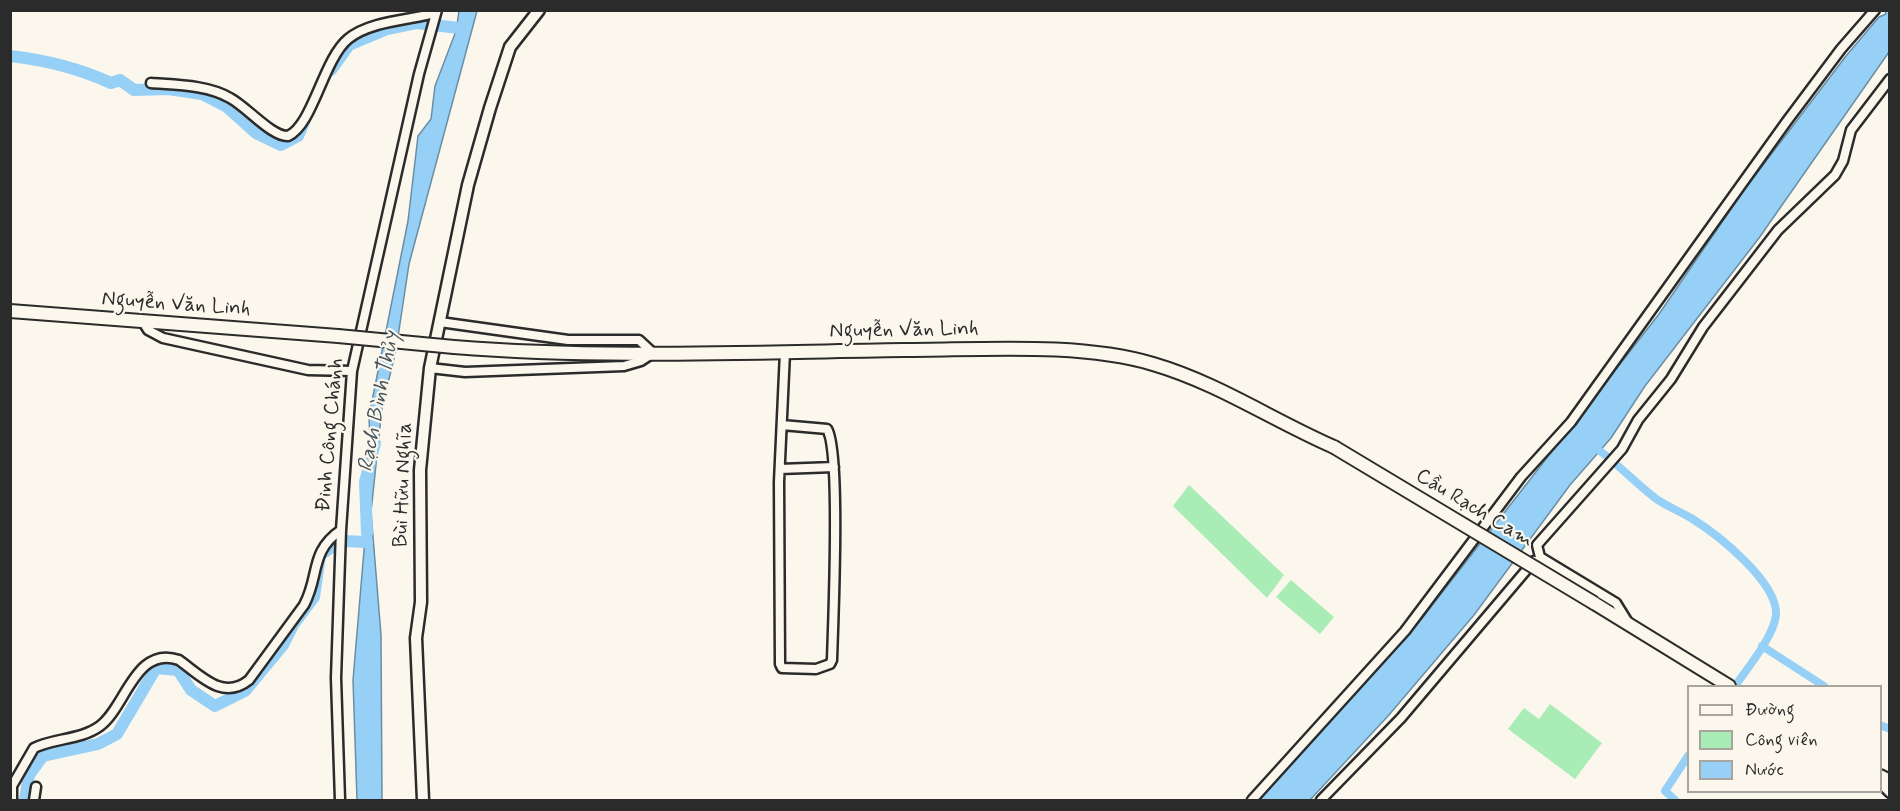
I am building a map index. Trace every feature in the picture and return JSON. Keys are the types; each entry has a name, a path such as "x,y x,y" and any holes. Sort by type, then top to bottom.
{"highway":[{"name":"Nguyễn Văn Linh","path":"10,311 454,347 653,353 999,349 1087,352 1151,363 1213,385 1334,447"},
{"name":"Cầu Rạch Cam","path":"1334,447 1594,603 1630,627"},
{"path":"1630,627 1725,685"}],"main road":[{"name":"Bùi Hữu Nghĩa","path":"423,801 417,638 421,602 420,470 430,368 468,185 496,90 510,47 539,10"}],"street":[{"path":"1252,801 1406,632 1521,477 1571,422 1787,121 1841,49 1875,10"},
{"path":"152,84 183,86 222,94 245,107 278,135 288,136 302,123 333,59 348,39 369,29 436,13"},
{"name":"Đinh Công Chánh","path":"340,801 336,678 340,547 352,371 436,13"},
{"path":"1630,627 1616,603 1540,557 1536,547 1539,540 1622,448 1638,420 1671,379 1703,327 1778,230 1835,175 1845,155 1851,130 1890,79"},
{"path":"143,322 148,330 163,338 308,370 352,371"},
{"path":"430,368 465,372 624,366 641,361 653,353 639,340 568,340 440,322"},
{"path":"782,425 827,429 832,439 834,467 832,660 830,664 816,669 782,668 780,664 780,469 785,352"},
{"path":"780,469 834,467"},
{"path":"12,801 12,786 33,748 98,728 112,713 137,672 150,663 173,658 179,660 223,689 236,688 249,680 304,606 310,593 318,556 328,540 341,534"},
{"path":"1321,801 1393,727 1513,584 1540,557"},
{"path":"34,801 36,787"}],"green space":[{"path":"1189,485 1284,575 1267,598 1173,506"},
{"path":"1291,580 1334,617 1320,634 1276,597"},
{"path":"1550,704 1602,743 1575,779 1508,729 1524,708 1539,719"}],"water":[{"name":"Rạch Bình Thủy","path":"459,11 477,11 409,264 396,350 382,408 371,512 381,635 382,800 357,800 353,680 371,468 369,416 408,221 418,136 431,119 435,86 456,31"},
{"path":"1885,11 1889,11 1889,52 1759,238 1645,386 1611,438 1570,485 1474,615 1388,716 1310,800 1258,800 1419,622 1659,314 1744,190 1846,56 1879,17 1886,14"}],"waterway":[{"path":"331,70 349,45 387,29 416,23 459,28"},
{"path":"10,56 62,65 111,83 120,80 134,90 168,89 202,94 227,107 256,133 281,145 298,136 305,120"},
{"name":"Rạch Bình Thủy","path":"367,533 365,482 375,443"},
{"path":"1592,445 1655,498 1716,535 1744,560 1767,588 1774,602 1776,615 1774,623 1759,652 1736,685"},
{"path":"25,800 29,775 43,756 98,744 117,734 156,668 178,670 191,690 215,706 245,691 283,645 293,625 314,597 320,555 341,541 367,542"},
{"path":"1762,646 1822,685"},
{"path":"1882,726 1890,729"},
{"path":"1675,800 1665,791 1687,758"}]}
